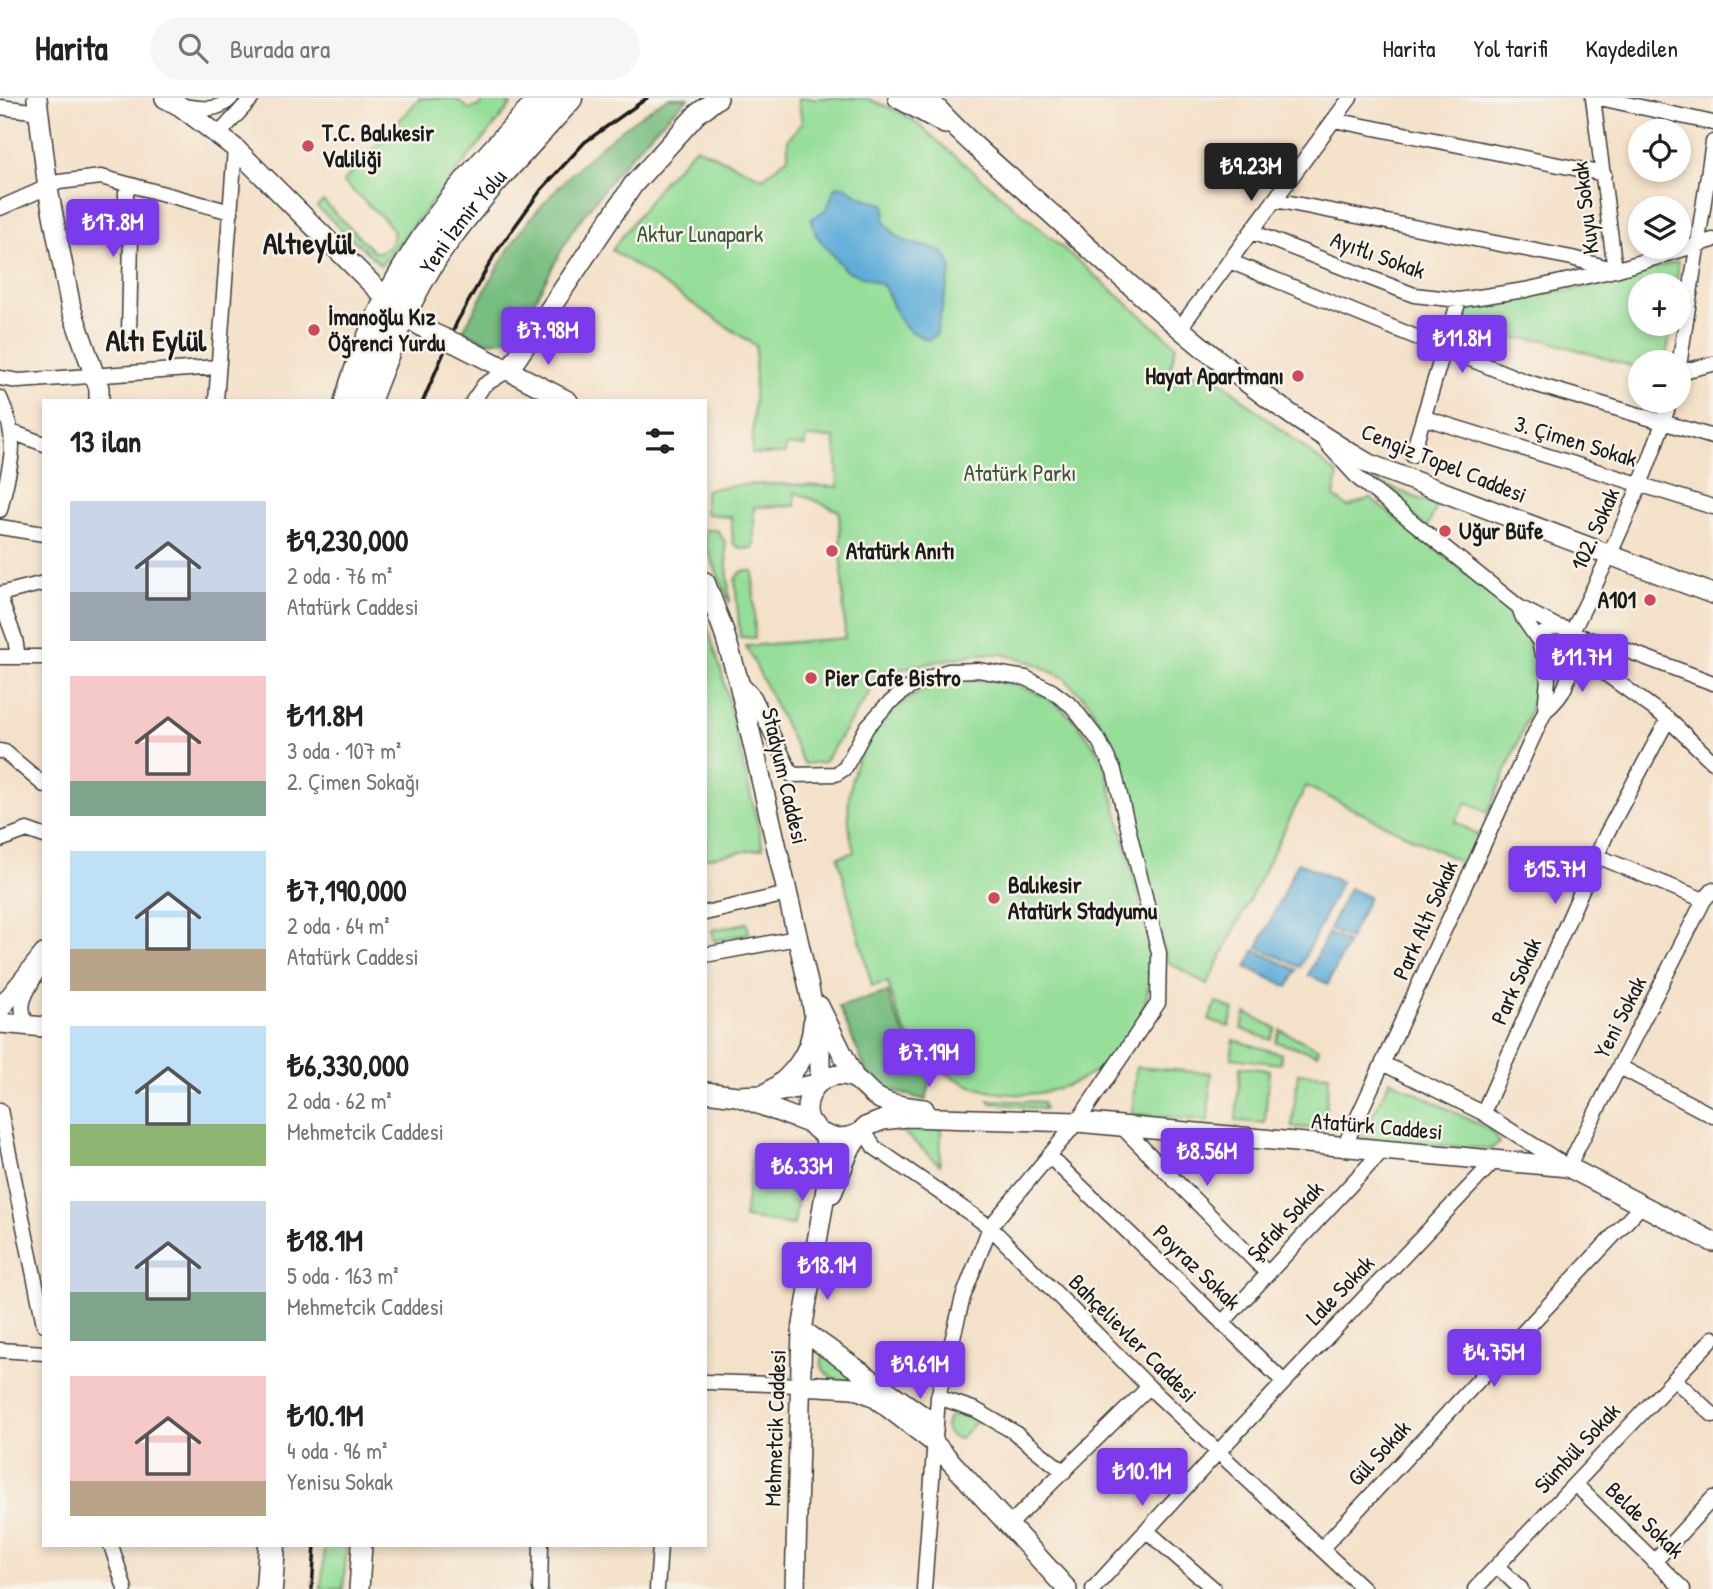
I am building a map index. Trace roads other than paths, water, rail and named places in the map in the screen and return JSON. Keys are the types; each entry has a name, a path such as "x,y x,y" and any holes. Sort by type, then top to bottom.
{"highway":[{"name":"Yeni İzmir Yolu","path":"349,399 395,307 423,242 451,202 544,98"},
{"name":"Yeni İzmir Yolu","path":"368,399 395,307 484,193 569,98"},
{"path":"270,1589 272,1547"},
{"path":"287,1589 289,1547"}],"main road":[{"path":"509,370 633,185 697,114 718,98"},
{"name":"Cengiz Topel Caddesi","path":"898,98 964,135"},
{"name":"Cengiz Topel Caddesi","path":"928,98 964,135 1133,289 1261,394 1320,436 1369,464 1713,594"},
{"path":"173,102 219,134 395,307 432,333 564,399"},
{"path":"38,105 48,189 71,307 99,388 99,399"},
{"path":"509,370 539,399"},
{"name":"Stadyum Caddesi","path":"707,587 738,679 808,983"},
{"path":"0,1009 42,956"},
{"path":"808,983 820,1044 819,1083 808,1101 808,1111 827,1144 829,1171 811,1268"},
{"path":"808,983 872,1104 872,1114 849,1151 829,1202 811,1268"},
{"path":"762,1095 787,1079 802,1058 813,1031 813,1015"},
{"path":"24,1028 42,1040"},
{"path":"707,1091 737,1096 762,1095 819,1083 835,1075 861,1085 883,1101 956,1112 977,1118"},
{"path":"737,1096 841,1139 883,1120 905,1116 977,1118"},
{"name":"Atatürk Caddesi","path":"977,1118 1077,1122 1568,1167 1713,1242"},
{"name":"Mehmetcik Caddesi","path":"795,1589 802,1330 811,1268"},
{"path":"802,1330 927,1419 933,1442"},
{"path":"801,1385 854,1388 873,1396 933,1442 1067,1589"},
{"path":"359,1589 362,1547"}],"street":[{"path":"173,102 211,109 225,104 231,98"},
{"path":"219,134 253,98"},
{"path":"1180,328 1350,98"},
{"name":"Kuyu Sokak","path":"1593,98 1615,270"},
{"path":"1600,98 1713,123"},
{"path":"1668,114 1670,98"},
{"path":"0,107 38,105"},
{"path":"1334,120 1604,174"},
{"path":"1681,350 1713,142"},
{"path":"216,399 235,149"},
{"path":"0,208 59,182 101,177 231,212"},
{"path":"126,184 126,226 131,237 129,335"},
{"name":"Ayıtlı Sokak","path":"1275,200 1572,258 1615,270"},
{"name":"Ayıtlı Sokak","path":"1252,232 1414,295 1459,300 1525,290 1615,270 1713,240"},
{"path":"1229,261 1524,381 1713,436"},
{"path":"1412,455 1459,300"},
{"path":"1691,370 1713,364"},
{"path":"0,378 19,381 217,367"},
{"path":"474,399 484,385 509,370"},
{"path":"0,398 10,421 14,442 0,510"},
{"name":"102. Sokak","path":"1572,634 1640,484 1666,413"},
{"name":"3. Çimen Sokak","path":"1425,418 1713,507"},
{"path":"12,432 42,443"},
{"path":"1320,436 1359,479 1518,607 1572,634 1615,646 1713,683"},
{"path":"0,527 42,534"},
{"path":"18,657 15,639 0,596 42,584"},
{"path":"1518,607 1543,649 1555,660 1566,658 1572,652"},
{"path":"1545,711 1548,679 1543,649 1544,633 1558,627"},
{"path":"1545,711 1561,697 1566,688 1570,675 1572,634"},
{"path":"1572,652 1668,719 1713,762"},
{"path":"0,657 42,657"},
{"path":"738,679 754,697 792,775 836,775 845,768 866,727 905,690 926,678 948,671 978,670 1026,678 1052,691 1072,706 1099,741 1114,771 1159,953 1158,1003 1077,1122 990,1227 963,1297 938,1397 924,1589"},
{"name":"Park Altı Sokak","path":"1344,1147 1545,711"},
{"name":"Park Sokak","path":"1483,1113 1597,856 1668,719"},
{"path":"0,751 5,752 42,783"},
{"path":"0,840 27,830 42,835"},
{"path":"1597,856 1709,895"},
{"path":"707,914 786,894"},
{"name":"Yeni Sokak","path":"1568,1167 1709,895"},
{"path":"707,955 797,938"},
{"path":"24,1028 20,1004 42,957"},
{"path":"1384,1064 1483,1113 1568,1167"},
{"path":"1620,1067 1712,1113"},
{"path":"0,1110 42,1314"},
{"path":"1122,1127 1268,1274"},
{"name":"Bahçelievler Caddesi","path":"863,1130 874,1146 990,1227 1149,1387 1364,1589"},
{"name":"Şafak Sokak","path":"1222,1323 1382,1151"},
{"name":"Poyraz Sokak","path":"1049,1156 1284,1382"},
{"name":"Lale Sokak","path":"1093,1589 1217,1452 1495,1160"},
{"name":"Gül Sokak","path":"1321,1549 1642,1205"},
{"name":"Sümbül Sokak","path":"1475,1589 1713,1338"},
{"path":"0,1350 42,1353"},
{"path":"1674,1379 1713,1415"},
{"path":"707,1382 801,1385"},
{"path":"1008,1526 1149,1387"},
{"path":"938,1397 976,1410 1014,1432 1064,1472"},
{"name":"Belde Sokak","path":"1574,1484 1683,1589"},
{"path":"1654,1562 1713,1498"},
{"path":"1146,1530 1214,1589"},
{"path":"112,1547 125,1589"},
{"path":"540,1589 541,1547"},
{"path":"657,1589 660,1547"},
{"path":"1497,1566 1521,1589"}],"water":[{"path":"845,186 859,196 885,205 884,221 899,237 913,244 934,248 945,254 949,260 951,269 936,335 928,340 902,323 883,285 845,270 816,235 811,219 827,209 835,187"},
{"path":"1298,862 1341,882 1300,967 1258,947"},
{"path":"1349,888 1369,897 1349,939 1329,929"},
{"path":"1328,933 1348,943 1328,984 1308,975"},
{"path":"1255,950 1297,970 1288,987 1246,967"}],"railway":[{"path":"424,399 457,322 495,254 541,190 585,142 647,98"},
{"path":"312,1589 315,1547"}],"place":[{"name":"T.C. Balıkesir Valiliği","path":"308,146"},
{"name":"İmanoğlu Kız Öğrenci Yurdu","path":"314,330"},
{"name":"Hayat Apartmanı","path":"1298,376"},
{"name":"Uğur Büfe","path":"1445,531"},
{"name":"Atatürk Anıtı","path":"832,551"},
{"name":"A101","path":"1650,600"},
{"name":"Pier Cafe Bistro","path":"811,678"},
{"name":"Balıkesir Atatürk Stadyumu","path":"994,898"}],"district":[{"name":"Altıeylül","path":"309,244"},
{"name":"Altı Eylül","path":"156,341"}],"park label":[{"name":"Aktur Lunapark","path":"700,234"},
{"name":"Atatürk Parkı","path":"1020,473"}]}
